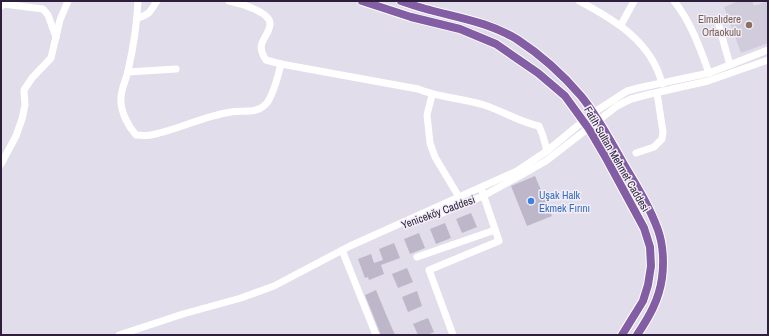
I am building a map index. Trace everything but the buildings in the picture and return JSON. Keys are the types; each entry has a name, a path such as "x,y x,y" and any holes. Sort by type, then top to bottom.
{"main road":[{"name":"Fatih Sultan Mehmet Caddesi","path":"362,1 411,17 460,29 496,44 538,73 564,96 589,129 644,228 650,247 651,266 648,285 643,300 622,335"},
{"name":"Fatih Sultan Mehmet Caddesi","path":"401,1 429,10 475,21 498,29 517,40 538,54 571,85 593,113 645,200 658,231 662,247 663,277 656,304 637,335"}],"street":[{"path":"1,164 16,136 22,120 24,90 32,78 51,58 60,20 68,1"},
{"path":"138,1 137,18 128,72 120,99 121,107 129,128 136,135 150,136 218,115 260,109 267,103 281,64"},
{"path":"137,18 146,16 150,13 158,1"},
{"path":"229,1 237,2 266,14 270,25 263,40 262,54 266,60 418,89 432,95 483,105 526,123 539,126 547,151"},
{"path":"579,1 621,25 642,46 650,57 658,71 662,84"},
{"path":"621,25 634,1"},
{"path":"674,1 685,16 693,31 710,73"},
{"path":"1,6 4,4 43,9 48,15 56,37"},
{"path":"719,26 730,65"},
{"name":"Yeniceköy Caddesi","path":"394,226 517,171 547,151 593,113 627,92 638,88 710,73 768,50"},
{"name":"Yeniceköy Caddesi","path":"394,226 398,228 440,214 483,196 546,161 617,106 631,99 708,81 768,60"},
{"path":"128,72 176,69"},
{"path":"636,153 654,147 662,139 663,132 657,93"},
{"path":"432,95 427,115 430,144 435,157 459,197"},
{"path":"453,335 429,270 500,241 480,188"},
{"path":"119,335 183,314 241,298 274,286 342,250 394,226"},
{"path":"417,257 495,230"},
{"path":"342,250 376,335"}],"shaded area":[{"name":"Elmalıdere Ortaokulu","path":"739,1 752,1 754,6 768,1 768,43 741,53 724,7"}],"place":[{"name":"Elmalıdere Ortaokulu","path":"749,25"},
{"name":"Uşak Halk Ekmek Fırını","path":"531,201"}]}
